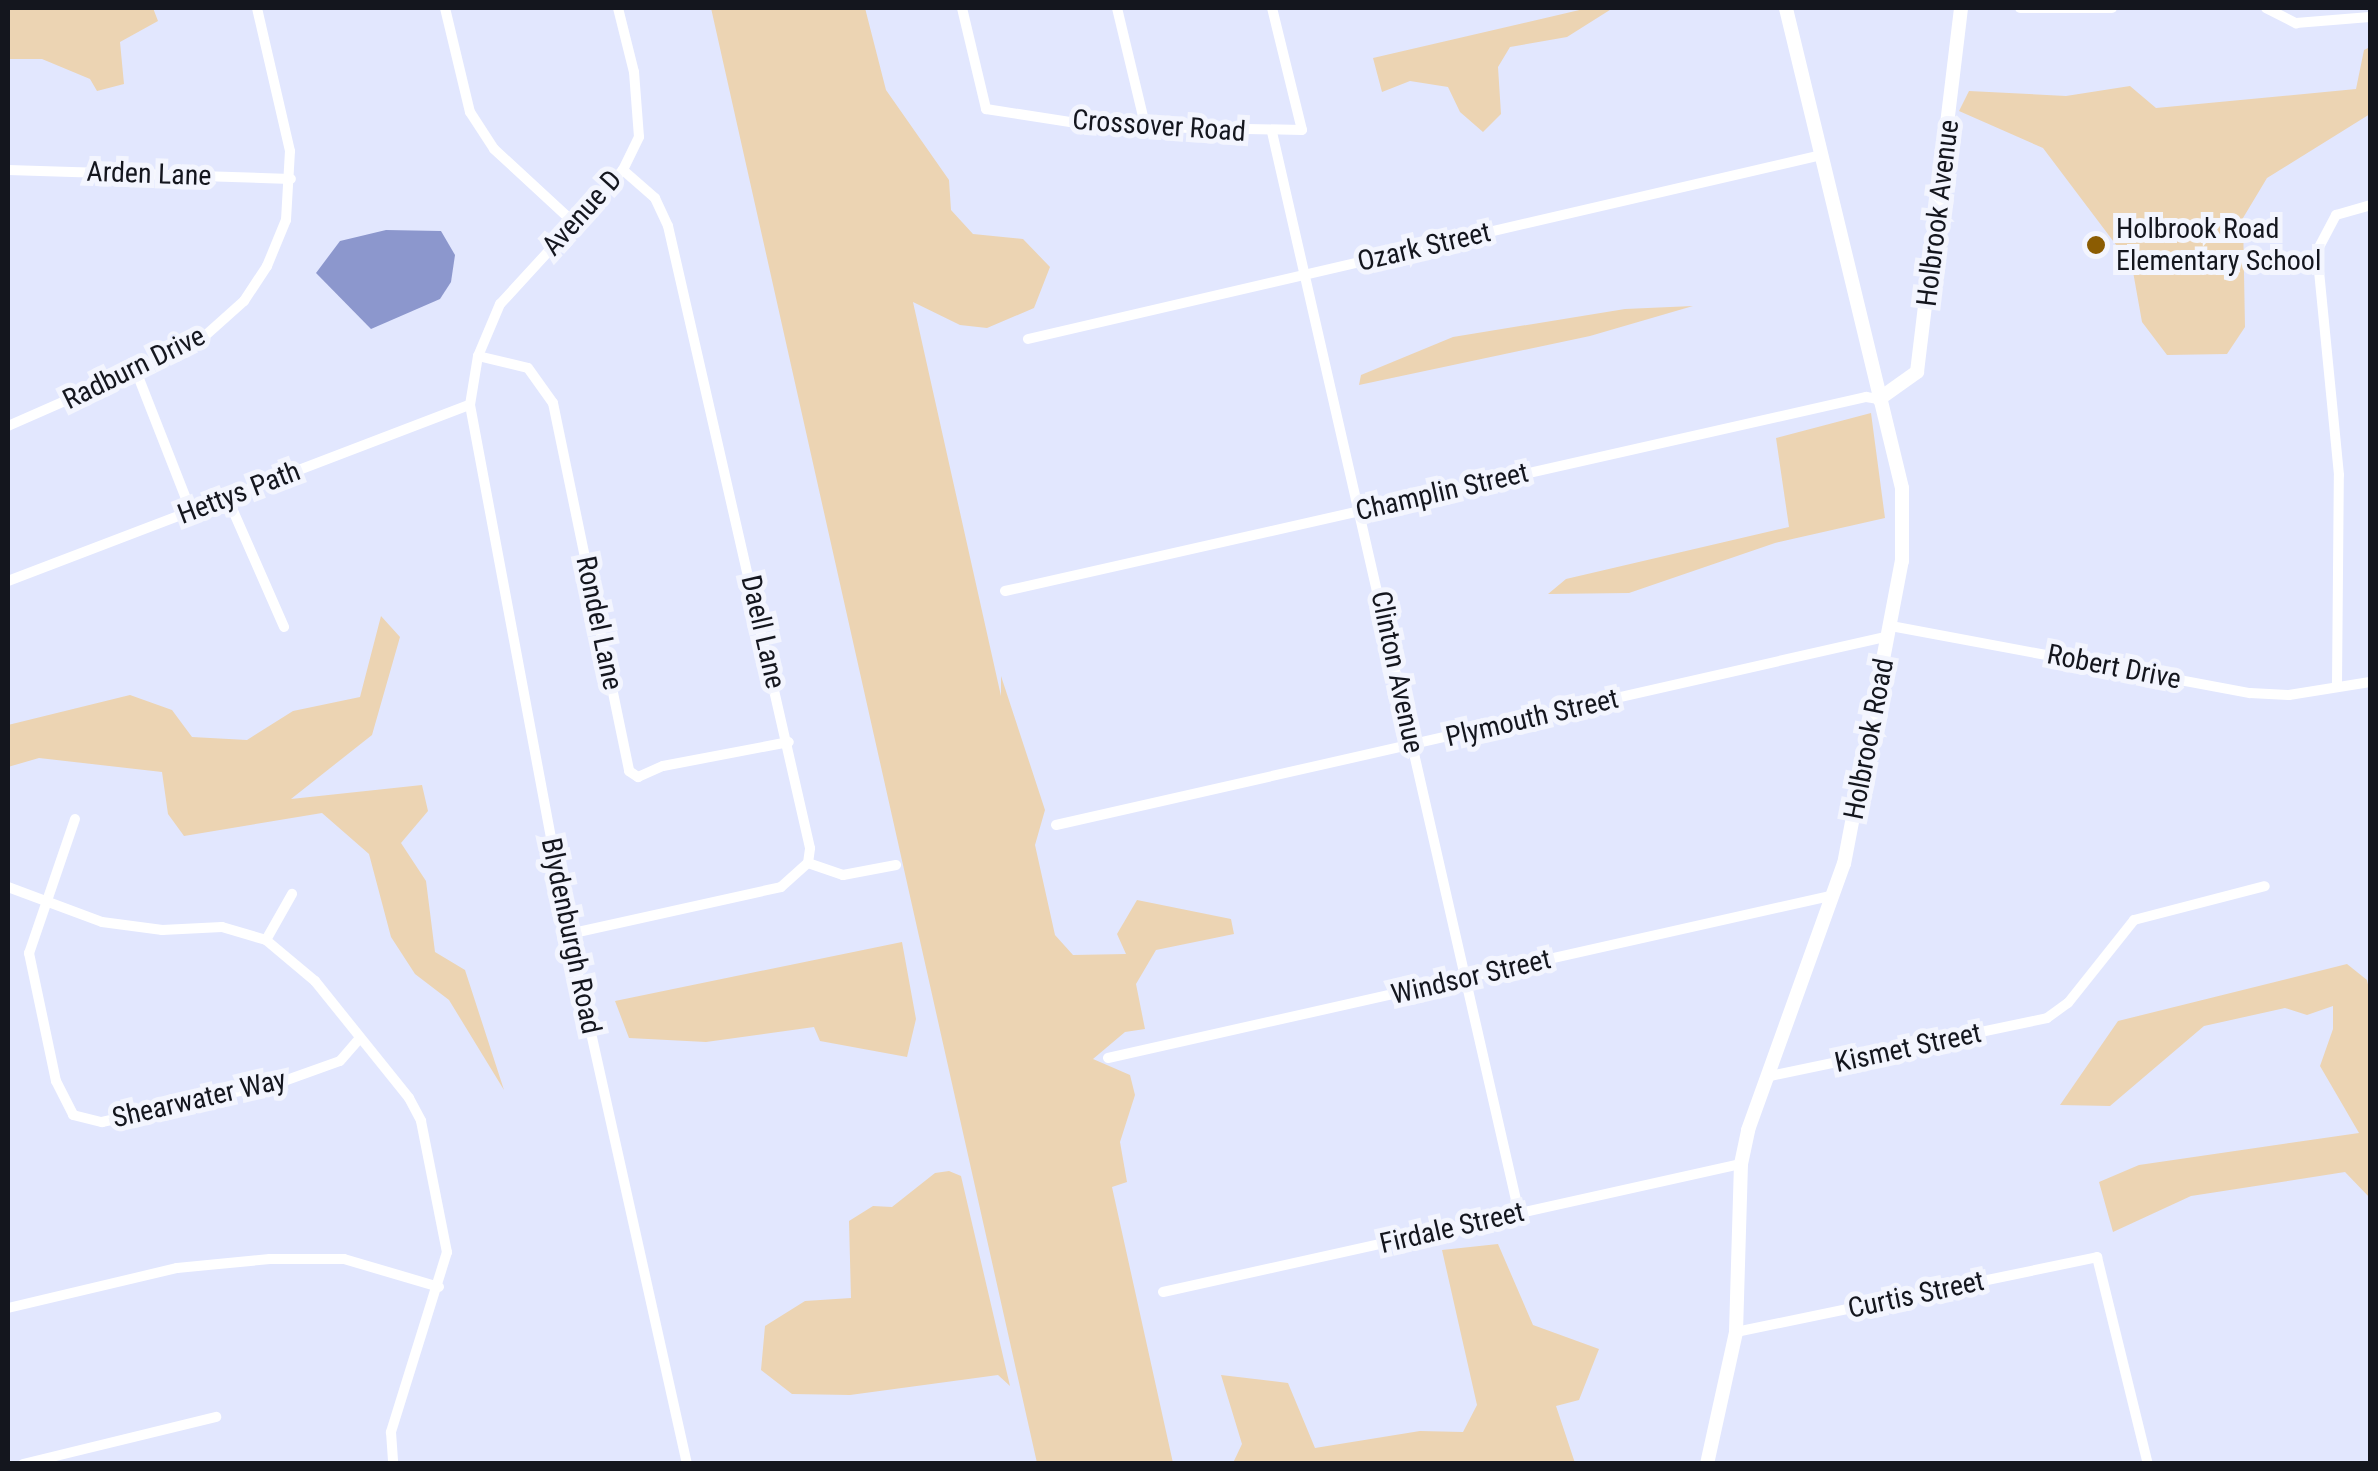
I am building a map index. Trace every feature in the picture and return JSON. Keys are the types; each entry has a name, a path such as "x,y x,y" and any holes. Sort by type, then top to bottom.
{"street":[{"name":"Radburn Drive","path":"8,426 197,342 244,301 280,242 291,179 257,8"},
{"path":"445,8 470,112 494,149 573,222"},
{"name":"Avenue D","path":"470,405 478,356 500,304 623,170 640,120 618,8"},
{"name":"Crossover Road","path":"962,8 986,109 1146,129 1272,132"},
{"path":"1117,8 1146,129"},
{"path":"1272,8 1302,130 1272,132"},
{"name":"Holbrook Road","path":"1706,1464 1736,1332 1741,1164 1790,1005 1834,895 1891,631 1902,561 1902,488 1786,8"},
{"name":"Holbrook Avenue","path":"1879,399 1916,372 1961,8"},
{"path":"2020,8 2112,8"},
{"path":"2266,8 2296,23 2370,17"},
{"name":"Clinton Avenue","path":"1272,132 1469,978 1519,1213"},
{"name":"Ozark Street","path":"1028,338 1821,155"},
{"name":"Arden Lane","path":"8,170 291,179"},
{"name":"Daell Lane","path":"623,170 646,188 666,221 810,835 808,862"},
{"path":"2337,684 2338,454 2316,250 2336,215 2370,205"},
{"name":"Rondel Lane","path":"478,356 528,368 553,403 629,771 638,777 663,766 789,742"},
{"path":"136,372 192,511"},
{"name":"Champlin Street","path":"1005,591 1879,399"},
{"name":"Hettys Path","path":"8,581 470,405"},
{"name":"Blydenburgh Road","path":"470,405 568,934 687,1464"},
{"path":"227,497 284,627"},
{"name":"Robert Drive","path":"1891,631 2250,693 2289,695 2337,684 2370,682"},
{"name":"Plymouth Street","path":"1056,825 1413,746 1891,631"},
{"path":"42,901 75,819"},
{"path":"568,934 781,887 808,862 844,875 896,865"},
{"path":"8,886 102,922 162,930 222,927 266,940 315,981 421,1122 446,1230 439,1286 391,1432 392,1464"},
{"name":"Kismet Street","path":"1770,1076 2046,1018 2068,1003 2134,920 2265,886"},
{"path":"266,940 292,894"},
{"name":"Windsor Street","path":"1108,1058 1834,895"},
{"name":"Shearwater Way","path":"42,901 29,953 31,976 63,1101 87,1122 284,1081 340,1061 358,1040"},
{"name":"Firdale Street","path":"1163,1292 1741,1164"},
{"path":"8,1308 177,1268 309,1257 344,1259 439,1286"},
{"name":"Curtis Street","path":"1736,1332 2096,1258 2148,1464"},
{"path":"23,1464 216,1417"}],"shaded area":[{"path":"8,8 153,8 158,21 120,42 124,84 97,91 90,79 42,59 8,59"},
{"path":"711,8 865,8 886,90 949,180 951,210 973,234 1023,239 1050,267 1034,308 987,328 960,325 913,302 1001,696 1001,676 1045,810 1035,845 1055,935 1073,955 1126,954 1117,934 1137,900 1231,919 1234,934 1156,950 1136,984 1145,1029 1125,1032 1093,1059 1130,1075 1135,1095 1120,1142 1127,1182 1112,1187 1173,1463 1037,1463"},
{"path":"1588,8 1613,8 1567,37 1510,47 1498,67 1501,114 1483,132 1460,112 1448,87 1410,81 1382,92 1373,58"},
{"path":"2370,47 2370,114 2267,178 2243,218 2245,327 2227,354 2167,355 2142,322 2132,266 2043,148 1959,111 1969,91 2066,96 2130,86 2156,108 2356,89 2364,50"},
{"path":"1693,306 1590,336 1359,385 1361,375 1453,337 1625,309"},
{"path":"1871,413 1885,518 1775,543 1629,593 1548,594 1566,579 1789,527 1776,438"},
{"path":"381,616 400,637 372,735 291,799 422,785 428,811 401,843 426,881 435,952 465,970 504,1090 449,1000 415,974 391,937 369,854 322,813 184,836 168,814 162,772 39,758 8,767 8,725 130,695 172,710 192,737 247,740 293,711 360,697"},
{"path":"902,942 916,1019 907,1057 820,1041 814,1027 706,1042 629,1038 615,1001"},
{"path":"2347,964 2367,980 2370,994 2370,1198 2345,1172 2191,1196 2113,1232 2099,1182 2139,1165 2359,1133 2320,1066 2333,1029 2333,1006 2307,1015 2285,1008 2204,1026 2110,1106 2060,1105 2118,1021"},
{"path":"949,1171 961,1176 1010,1386 998,1375 850,1395 792,1394 761,1370 765,1326 805,1301 851,1298 849,1221 873,1206 892,1207 935,1173"},
{"path":"1498,1244 1533,1325 1599,1349 1579,1400 1556,1406 1575,1463 1233,1463 1242,1444 1221,1375 1288,1383 1315,1448 1420,1431 1463,1432 1477,1405 1442,1250"}],"water":[{"path":"386,230 441,231 455,255 451,282 440,299 371,329 316,273 340,241"}],"place":[{"name":"Holbrook Road Elementary School","path":"2096,245"}]}
